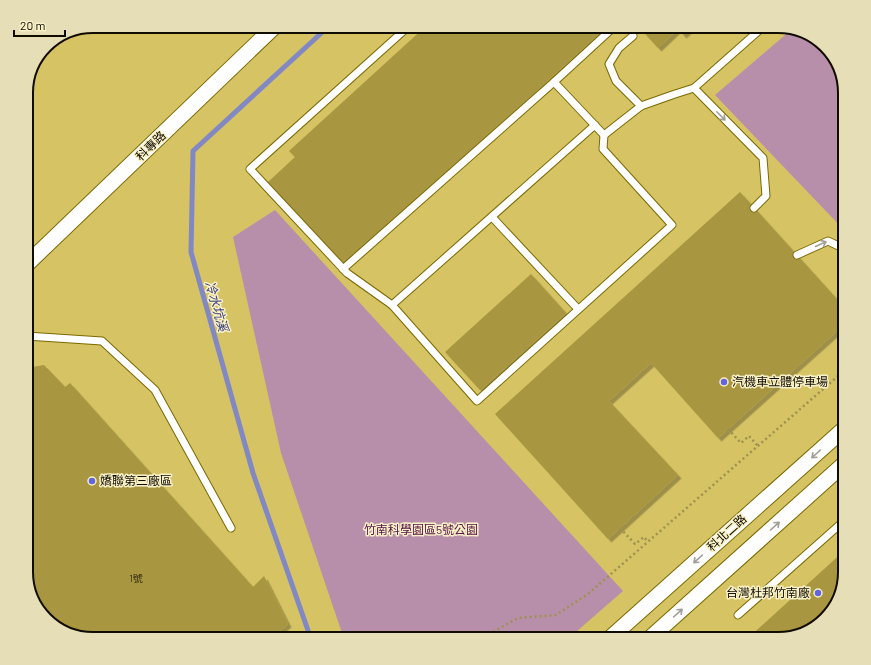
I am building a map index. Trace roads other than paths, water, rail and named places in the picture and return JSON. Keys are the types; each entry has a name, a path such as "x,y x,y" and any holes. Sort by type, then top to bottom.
{"street":[{"name":"科專路","path":"33,258 268,33"},
{"name":"科北二路","path":"617,632 838,434"},
{"path":"657,632 838,469"}],"lane":[{"path":"401,33 250,169 344,269 392,305 478,401 672,225 603,149 604,136 554,82"},
{"path":"344,269 607,33"},
{"path":"604,136 641,106 694,88 756,33"},
{"path":"633,36 619,48 609,64 616,81 641,106"},
{"path":"694,88 763,158 766,196 754,208"},
{"path":"392,305 595,125"},
{"path":"492,216 578,309"},
{"path":"797,255 828,241 838,246"},
{"path":"33,336 102,341 155,390 231,528"},
{"path":"738,615 838,526"}],"waterway":[{"name":"冷水坑溪","path":"309,632 253,473 191,252 193,151 321,33"}],"place":[{"name":"汽機車立體停車場","path":"724,382"},
{"name":"嬌聯第三廠區","path":"92,481"},
{"name":"台灣杜邦竹南廠","path":"818,593"}],"park label":[{"name":"竹南科學園區5號公園","path":"421,530"}]}
